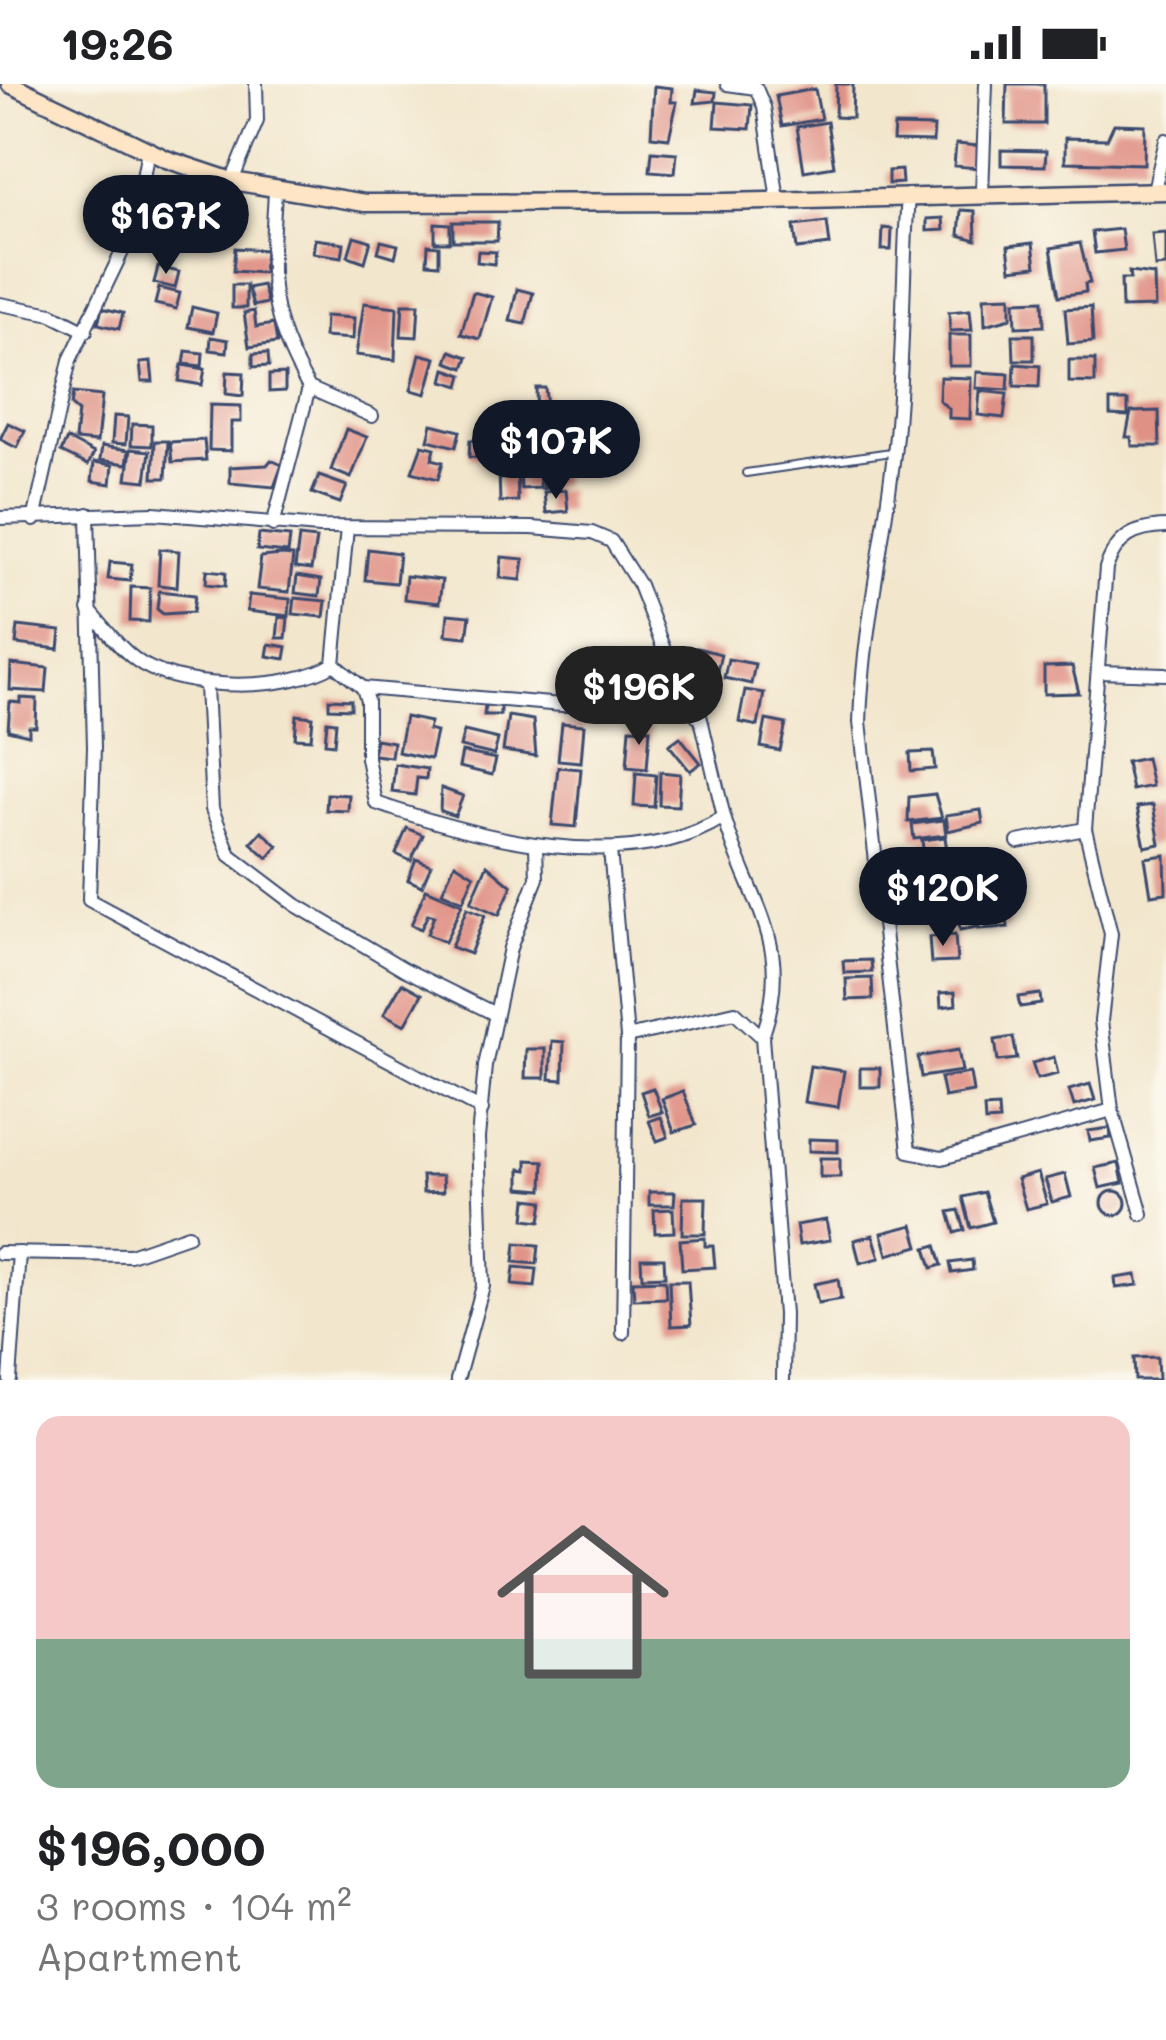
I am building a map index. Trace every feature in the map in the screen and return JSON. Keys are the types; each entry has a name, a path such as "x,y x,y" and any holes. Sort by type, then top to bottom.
{"street":[{"path":"10,84 45,91 148,151 232,181 275,192 365,202 778,200 1160,190 1166,140"},
{"path":"232,181 257,121 256,84"},
{"path":"727,84 756,88 764,107 778,200"},
{"path":"982,194 986,84"},
{"path":"34,520 70,360 134,227 148,151"},
{"path":"275,192 269,292 279,326 309,388 371,416"},
{"path":"908,194 894,452 867,630 860,722 909,1151 942,1158 1112,1110"},
{"path":"0,304 52,314 86,332"},
{"path":"273,525 309,388"},
{"path":"0,518 154,513 347,528 532,528 592,533 611,541 639,585 685,704 701,719 724,817 774,952 775,1005 762,1037 784,1314 783,1380"},
{"path":"88,514 94,747 89,900 482,1110"},
{"path":"1142,1214 1112,1110 1101,1021 1112,934 1085,829 1106,568 1113,548 1143,528 1166,527"},
{"path":"334,664 347,528"},
{"path":"89,610 141,664 206,686 292,678 334,664"},
{"path":"334,664 363,688 562,705 685,704"},
{"path":"1098,672 1166,674"},
{"path":"206,686 203,716 212,809 230,855 314,916 404,970 495,1014"},
{"path":"363,688 370,716 367,758 376,802 448,828 536,846 586,844 610,850 698,833 724,817"},
{"path":"1018,842 1085,829"},
{"path":"457,1380 482,1286 478,1173 495,1014 510,948 537,878 536,846"},
{"path":"610,850 627,1037 622,1333"},
{"path":"627,1037 735,1012 762,1037"},
{"path":"0,1253 130,1255 188,1234"},
{"path":"10,1380 19,1253"}],"lane":[{"path":"746,473 894,452"}],"building":[{"path":"836,84 853,84 852,118 835,117"},
{"path":"1007,84 1044,84 1044,124 1006,124"},
{"path":"654,86 672,88 671,102 677,102 669,138 651,136"},
{"path":"815,89 821,119 782,126 776,96"},
{"path":"697,90 716,92 715,101 695,103"},
{"path":"717,102 752,105 750,129 715,127"},
{"path":"827,122 834,166 804,171 797,127"},
{"path":"1114,124 1145,125 1144,164 1065,162 1065,138 1107,139"},
{"path":"894,126 934,127 933,142 893,141"},
{"path":"956,144 980,146 978,168 954,166"},
{"path":"1001,150 1046,151 1045,166 1001,165"},
{"path":"652,151 677,153 675,173 650,171"},
{"path":"901,170 902,183 888,184 888,171"},
{"path":"961,210 975,211 976,240 959,235"},
{"path":"943,218 944,230 927,231 927,219"},
{"path":"453,222 498,222 497,241 453,241"},
{"path":"827,222 830,245 797,249 794,226"},
{"path":"435,223 450,224 450,242 435,242"},
{"path":"883,228 892,229 891,250 882,250"},
{"path":"1121,229 1124,250 1095,253 1092,232"},
{"path":"1166,233 1166,266 1155,267 1152,234"},
{"path":"354,236 371,241 365,262 348,256"},
{"path":"315,239 344,243 342,257 313,253"},
{"path":"381,241 398,245 395,257 378,252"},
{"path":"1033,243 1036,266 1011,269 1008,246"},
{"path":"1080,243 1090,283 1085,284 1086,292 1059,296 1051,248"},
{"path":"428,245 439,246 439,264 427,263"},
{"path":"235,248 265,250 263,273 233,271"},
{"path":"478,251 496,252 494,264 477,262"},
{"path":"158,267 179,272 175,288 154,283"},
{"path":"1129,272 1154,275 1155,307 1122,308 1121,279 1130,279"},
{"path":"232,285 246,285 246,308 232,308"},
{"path":"262,285 267,303 253,306 248,288"},
{"path":"159,288 180,293 176,309 155,304"},
{"path":"517,289 533,293 525,324 510,321"},
{"path":"473,292 492,297 480,339 461,334"},
{"path":"1011,296 1011,318 985,325 984,297"},
{"path":"1043,300 1044,326 1016,327 1015,301"},
{"path":"364,303 397,307 395,360 356,355"},
{"path":"403,304 419,304 417,337 401,336"},
{"path":"192,307 217,313 213,332 188,327"},
{"path":"1091,307 1093,342 1068,344 1065,309"},
{"path":"102,308 123,313 119,329 98,324"},
{"path":"970,310 972,330 950,331 949,312"},
{"path":"254,311 256,327 274,324 277,343 249,347 244,313"},
{"path":"325,316 354,318 353,339 324,337"},
{"path":"949,335 971,335 971,366 949,366"},
{"path":"1013,335 1034,335 1034,360 1014,360"},
{"path":"211,337 228,340 227,352 210,350"},
{"path":"186,351 203,353 202,366 184,364"},
{"path":"451,351 468,357 464,368 447,362"},
{"path":"268,353 269,366 253,367 253,354"},
{"path":"420,354 436,358 426,394 411,390"},
{"path":"1069,360 1095,360 1095,383 1069,382"},
{"path":"151,362 153,382 142,382 140,363"},
{"path":"1015,364 1040,366 1039,387 1014,386"},
{"path":"182,365 205,369 202,385 179,381"},
{"path":"446,369 463,375 460,386 443,381"},
{"path":"227,372 244,373 243,396 226,394"},
{"path":"977,372 1009,374 1008,390 976,388"},
{"path":"285,374 285,391 269,392 269,375"},
{"path":"940,377 971,378 970,419 949,418 949,409 939,400"},
{"path":"536,388 545,388 549,426 537,426"},
{"path":"980,391 1007,394 1004,418 978,415"},
{"path":"73,393 102,396 97,442 75,440 78,412 71,406"},
{"path":"1110,401 1128,401 1128,416 1110,415"},
{"path":"210,405 241,406 241,422 231,422 231,451 209,450"},
{"path":"530,408 531,427 512,428 511,409"},
{"path":"1159,411 1160,446 1132,446 1131,437 1126,437 1131,412"},
{"path":"114,416 128,417 126,444 112,443"},
{"path":"8,423 25,431 17,448 0,439"},
{"path":"132,424 152,425 152,446 131,445"},
{"path":"432,424 460,431 456,447 428,440"},
{"path":"346,429 367,437 351,478 331,470"},
{"path":"546,432 547,452 537,453 533,433"},
{"path":"532,433 533,452 514,453 513,434"},
{"path":"67,439 94,453 88,465 61,452"},
{"path":"204,440 206,460 172,462 170,442"},
{"path":"470,440 482,441 481,458 469,457"},
{"path":"155,441 168,441 166,478 153,478"},
{"path":"422,445 435,448 432,459 443,462 438,479 412,472"},
{"path":"102,446 129,450 127,464 100,460"},
{"path":"131,449 150,451 146,481 127,479"},
{"path":"271,460 282,465 274,487 230,483 230,467 267,465"},
{"path":"94,462 113,465 111,484 92,481"},
{"path":"543,467 562,467 562,483 543,489"},
{"path":"539,469 540,488 521,489 520,470"},
{"path":"499,472 517,472 518,501 500,502"},
{"path":"319,476 347,486 340,503 312,493"},
{"path":"566,490 568,511 546,513 544,492"},
{"path":"259,534 290,537 288,553 257,550"},
{"path":"299,537 316,539 311,570 295,568"},
{"path":"160,549 179,551 177,587 158,585"},
{"path":"368,549 399,553 396,583 365,580"},
{"path":"293,556 289,592 257,589 261,557"},
{"path":"502,557 524,559 521,580 500,578"},
{"path":"110,562 132,564 130,581 108,579"},
{"path":"207,570 226,572 225,586 206,584"},
{"path":"297,576 321,580 319,596 295,593"},
{"path":"406,576 442,580 439,603 404,599"},
{"path":"131,587 150,588 149,622 130,621"},
{"path":"159,591 195,595 193,612 163,614 157,609"},
{"path":"249,595 290,599 289,616 247,611"},
{"path":"295,598 326,601 324,617 293,614"},
{"path":"448,614 470,616 467,637 446,635"},
{"path":"279,617 288,618 286,638 277,638"},
{"path":"18,626 61,631 59,649 16,644"},
{"path":"269,644 287,647 285,659 267,656"},
{"path":"697,648 721,654 717,671 693,665"},
{"path":"728,659 755,664 751,684 724,678"},
{"path":"11,664 48,668 46,692 10,690"},
{"path":"1072,666 1079,693 1044,694 1044,667"},
{"path":"745,690 764,693 758,726 739,722"},
{"path":"21,698 37,699 36,727 29,727 29,735 8,730 10,702 21,703"},
{"path":"329,699 351,700 351,709 329,708"},
{"path":"485,705 500,706 500,715 484,715"},
{"path":"297,715 313,717 311,739 295,738"},
{"path":"508,716 533,720 536,756 503,751"},
{"path":"405,717 430,722 428,730 436,732 430,759 398,752"},
{"path":"766,720 786,724 780,751 761,747"},
{"path":"327,721 336,722 334,744 325,743"},
{"path":"562,723 584,725 581,762 558,760"},
{"path":"630,728 650,729 647,769 627,767"},
{"path":"464,731 498,739 494,755 460,747"},
{"path":"680,737 701,763 690,771 669,745"},
{"path":"376,739 393,742 391,757 373,755"},
{"path":"462,752 496,759 492,775 459,767"},
{"path":"933,752 935,769 911,771 910,753"},
{"path":"1146,758 1152,786 1132,790 1126,762"},
{"path":"395,764 427,769 426,779 417,778 415,795 392,792"},
{"path":"558,767 581,769 576,827 552,825"},
{"path":"660,772 680,774 678,806 659,805"},
{"path":"636,773 656,775 654,807 634,806"},
{"path":"441,788 463,796 455,816 440,811"},
{"path":"327,794 349,795 348,811 326,810"},
{"path":"935,794 942,818 908,822 909,797"},
{"path":"1153,805 1160,844 1145,847 1137,807"},
{"path":"981,810 983,823 948,831 946,815"},
{"path":"944,820 946,835 914,839 912,824"},
{"path":"407,828 423,835 411,861 396,854"},
{"path":"262,831 278,846 268,858 251,843"},
{"path":"945,837 951,878 934,880 934,857 924,858 922,840"},
{"path":"1165,855 1166,893 1151,895 1145,858"},
{"path":"416,859 431,865 422,886 408,880"},
{"path":"455,863 474,875 463,901 442,892"},
{"path":"487,865 512,886 499,915 471,902"},
{"path":"1005,881 1007,897 972,901 977,927 960,930 954,889 972,892 971,884"},
{"path":"426,889 462,904 445,942 427,934 434,916 428,914 421,929 411,925"},
{"path":"1006,904 1008,927 979,929 977,907"},
{"path":"467,908 485,915 470,954 451,947"},
{"path":"955,935 957,962 931,963 929,937"},
{"path":"871,960 872,972 844,973 843,961"},
{"path":"872,978 873,999 847,1000 846,979"},
{"path":"402,983 422,994 405,1025 384,1014"},
{"path":"955,992 956,1005 941,1007 940,993"},
{"path":"1040,994 1041,1004 1020,1007 1018,997"},
{"path":"1013,1037 1017,1059 998,1061 995,1040"},
{"path":"552,1041 564,1042 563,1080 550,1079"},
{"path":"526,1049 545,1049 545,1078 525,1078"},
{"path":"958,1050 962,1071 921,1077 918,1057"},
{"path":"1054,1057 1058,1074 1037,1079 1032,1063"},
{"path":"810,1066 844,1071 838,1107 804,1102"},
{"path":"860,1068 880,1068 880,1087 860,1087"},
{"path":"970,1073 973,1092 944,1097 940,1078"},
{"path":"1090,1084 1095,1100 1074,1106 1069,1090"},
{"path":"653,1088 662,1112 649,1116 641,1092"},
{"path":"683,1091 696,1125 674,1132 662,1099"},
{"path":"998,1107 999,1121 985,1122 984,1108"},
{"path":"661,1117 668,1137 657,1141 649,1121"},
{"path":"1110,1128 1111,1138 1090,1141 1088,1131"},
{"path":"809,1139 838,1140 838,1152 809,1151"},
{"path":"820,1158 840,1158 840,1177 820,1177"},
{"path":"527,1160 544,1161 543,1190 520,1188 520,1169 527,1170"},
{"path":"1119,1163 1123,1183 1100,1188 1095,1168"},
{"path":"1038,1173 1047,1204 1026,1209 1017,1179"},
{"path":"1065,1174 1071,1197 1052,1202 1045,1179"},
{"path":"422,1176 442,1176 443,1192 423,1193"},
{"path":"1114,1191 1126,1203 1114,1215 1102,1203"},
{"path":"649,1192 675,1192 674,1205 649,1205"},
{"path":"984,1192 993,1222 971,1228 963,1197"},
{"path":"683,1198 706,1198 705,1234 682,1234"},
{"path":"527,1199 544,1201 541,1221 525,1219"},
{"path":"673,1209 674,1232 655,1233 654,1210"},
{"path":"959,1210 965,1230 955,1233 949,1212"},
{"path":"826,1220 830,1240 799,1245 796,1225"},
{"path":"913,1225 919,1246 888,1255 882,1233"},
{"path":"873,1235 880,1258 860,1263 854,1240"},
{"path":"705,1238 705,1246 713,1246 715,1267 682,1269 680,1240"},
{"path":"516,1243 539,1245 537,1264 514,1262"},
{"path":"936,1245 942,1265 932,1268 926,1248"},
{"path":"641,1258 664,1258 665,1276 642,1277"},
{"path":"972,1260 973,1270 952,1273 950,1263"},
{"path":"514,1267 537,1269 535,1287 512,1285"},
{"path":"1136,1275 1138,1285 1116,1288 1115,1278"},
{"path":"838,1279 841,1299 818,1303 814,1284"},
{"path":"665,1280 666,1298 634,1299 633,1281"},
{"path":"669,1281 688,1281 691,1325 671,1326"},
{"path":"1157,1357 1158,1380 1135,1380 1134,1358"}]}
